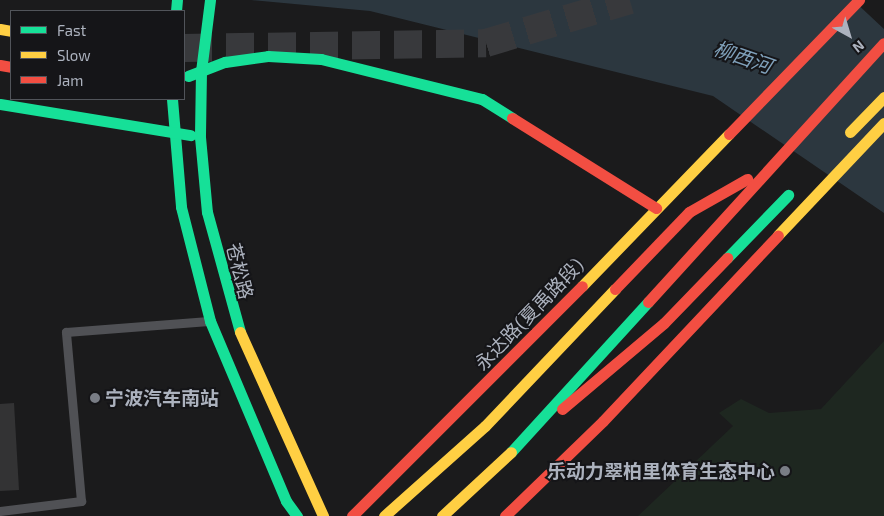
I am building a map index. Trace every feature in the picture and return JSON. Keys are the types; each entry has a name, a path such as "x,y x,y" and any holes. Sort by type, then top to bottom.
{"main road":[{"name":"苍松路","path":"210,0 200,72 200,137 207,212 232,315 323,516"},
{"name":"永达路(夏禹路段)","path":"352,516 463,408 859,0"},
{"path":"511,452 768,167 884,43"},
{"path":"185,78 225,62 268,56 321,59 482,100 656,208"},
{"path":"838,144 884,97"},
{"path":"172,100 173,133 181,207 210,320 282,492 297,516"},
{"path":"0,104 200,137"},
{"path":"505,516 603,421 809,200 884,123"},
{"path":"384,516 485,426 689,212 768,167"},
{"path":"442,516 511,452 664,323 795,189"}],"lane":[{"path":"0,511 81,502 66,332 210,320"}],"shaded area":[{"name":"乐动力翠柏里体育生态中心","path":"884,341 884,516 638,516 733,426 719,413 741,399 769,413 821,409"}],"water":[{"name":"柳西河","path":"251,0 853,0 884,29 884,213 713,96 370,11"}],"building":[{"path":"14,403 19,490 0,491 0,404"}],"tunnel":[{"path":"185,48 486,43 630,0"}],"traffic: fast":[{"path":"176,10 177,0"},
{"path":"210,0 201,71 200,137 207,212 240,332"},
{"path":"188,76 225,62 268,56 321,59 482,99 512,118"},
{"path":"172,100 181,207 210,321 286,501 297,516"},
{"path":"0,104 190,135"},
{"path":"727,258 788,195"},
{"path":"511,452 648,302"}],"traffic: slow":[{"path":"0,29 10,31"},
{"path":"850,132 884,97"},
{"path":"778,235 884,123"},
{"path":"582,286 729,134"},
{"path":"384,516 485,426 615,289"},
{"path":"240,332 323,516"},
{"path":"442,516 511,452"}],"traffic: jam":[{"path":"729,134 859,0"},
{"path":"648,302 884,43"},
{"path":"0,65 10,67"},
{"path":"512,118 656,208"},
{"path":"615,289 689,212 747,179"},
{"path":"505,516 603,421 778,235"},
{"path":"562,409 664,323 727,258"},
{"path":"352,516 582,286"}],"place":[{"name":"宁波汽车南站","path":"95,398"},
{"name":"乐动力翠柏里体育生态中心","path":"785,471"}]}
